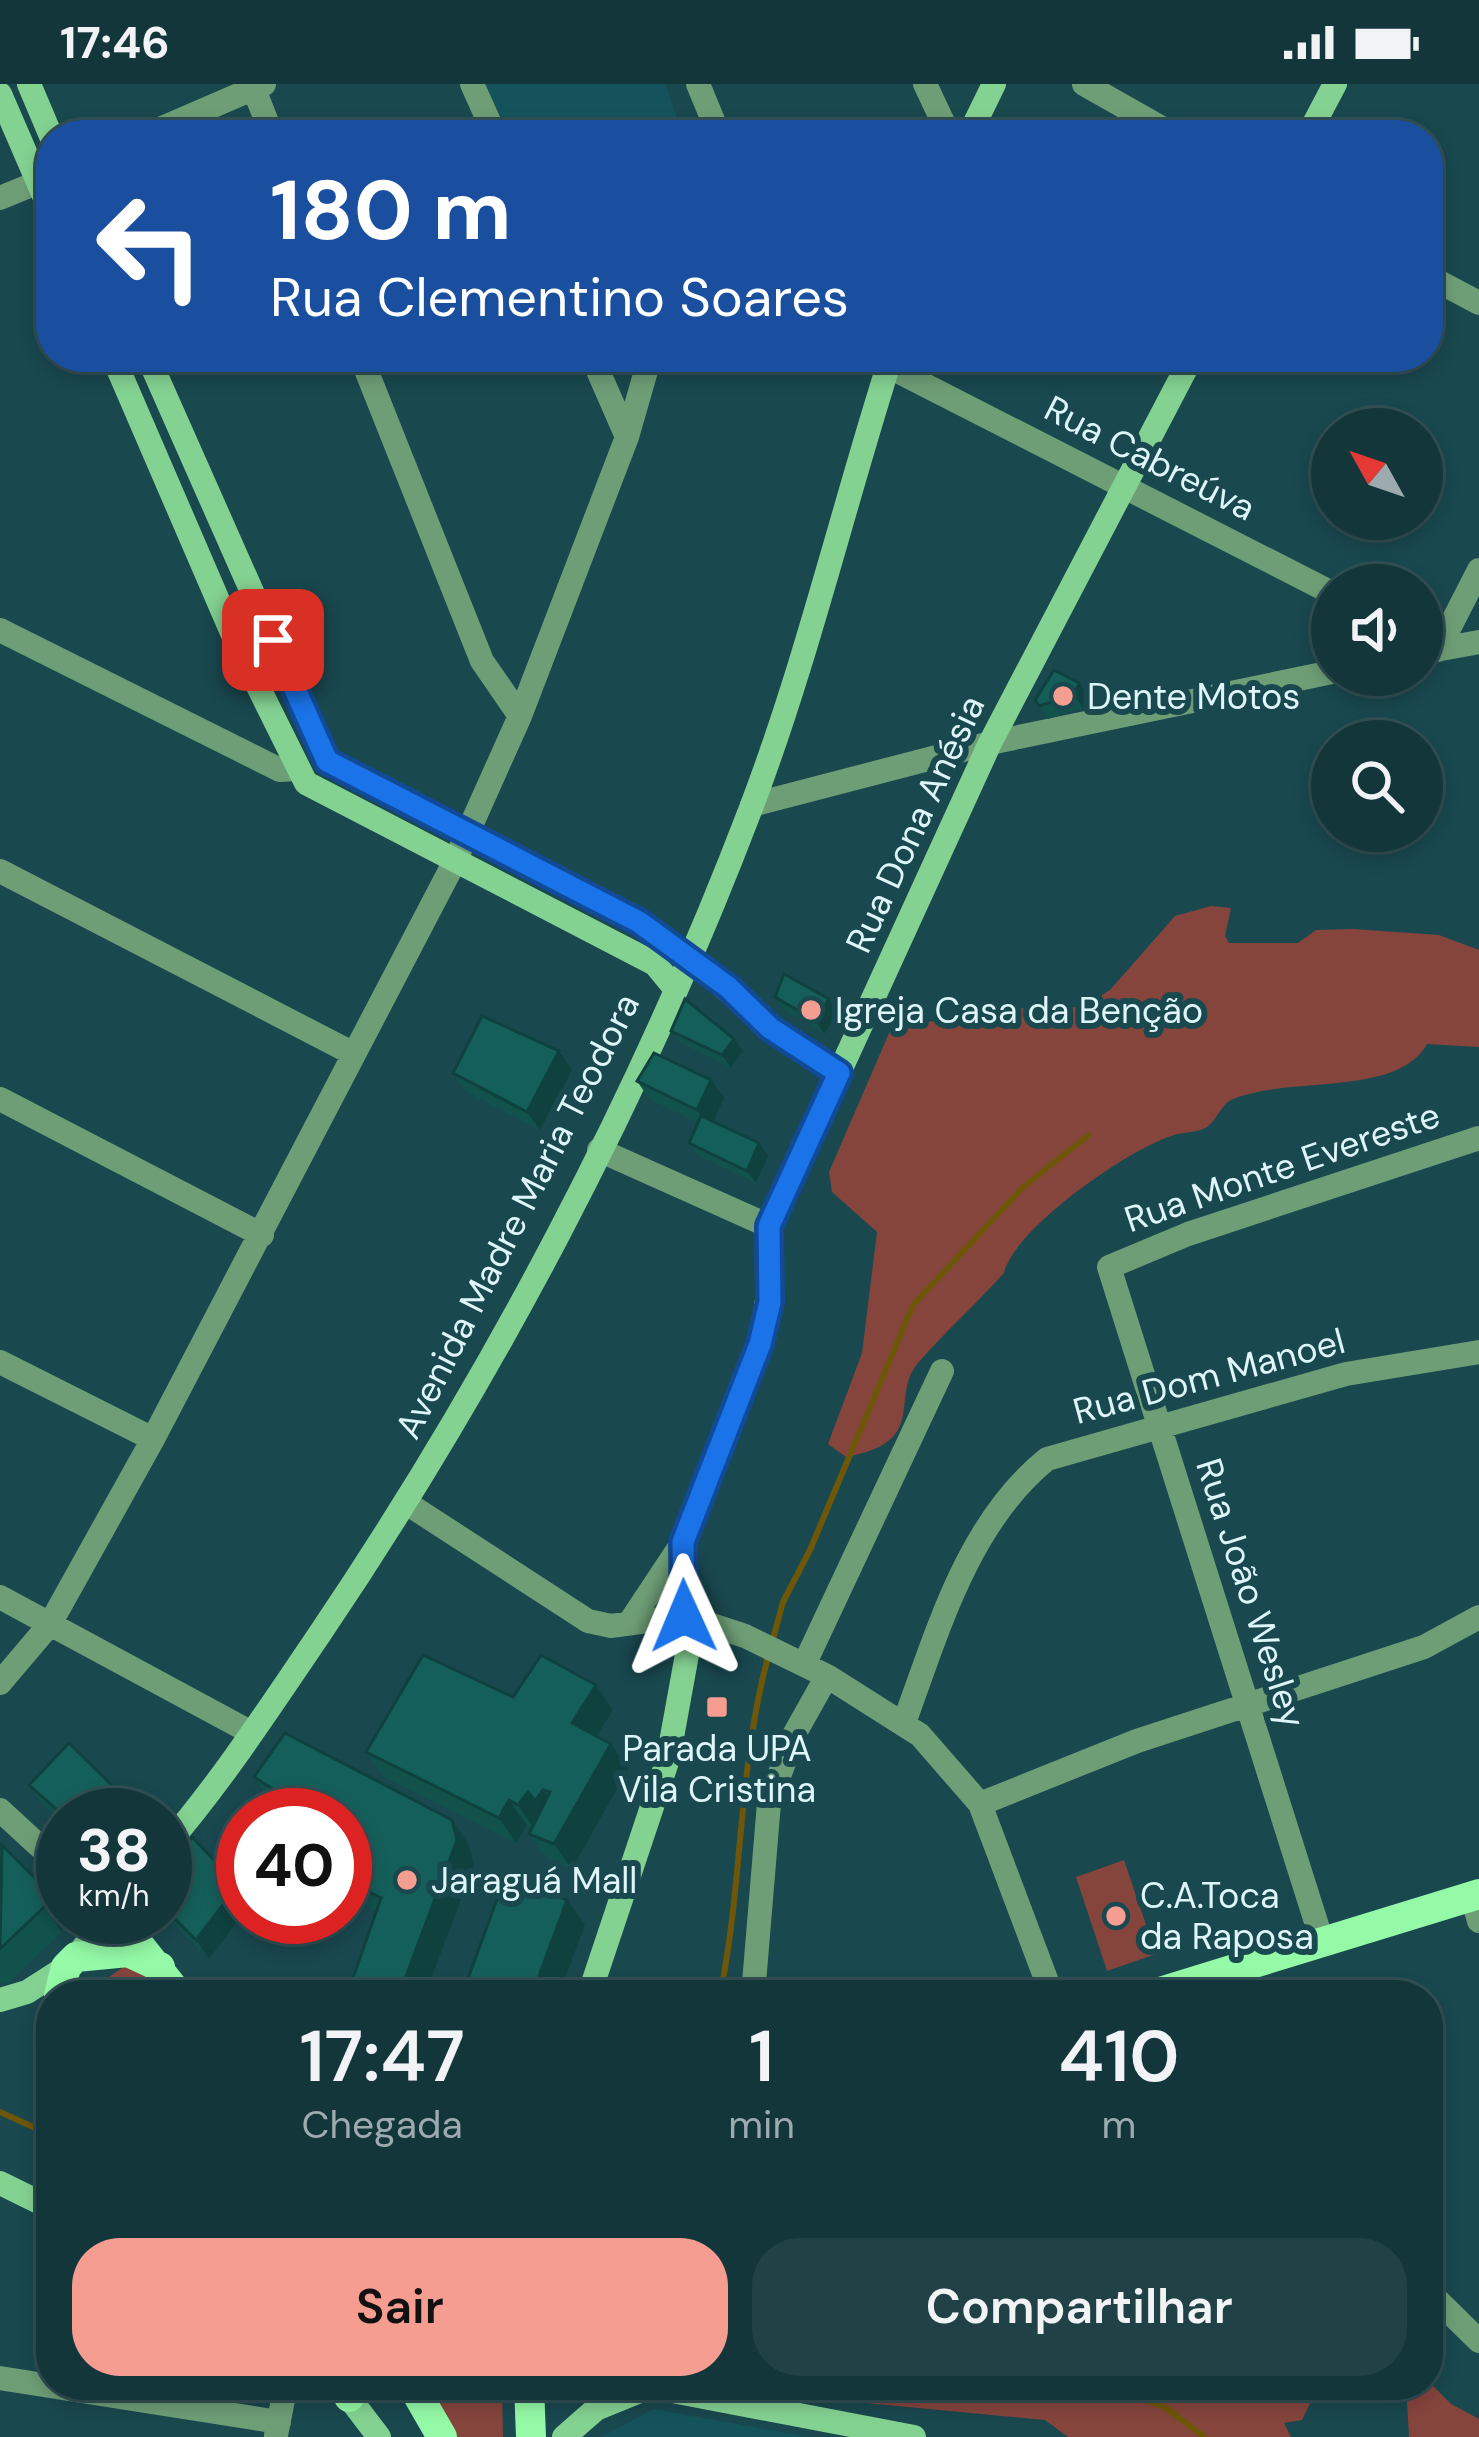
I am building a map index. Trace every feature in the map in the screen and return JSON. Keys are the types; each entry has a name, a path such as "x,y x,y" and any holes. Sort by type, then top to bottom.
{"main road":[{"path":"1201,1980 1322,1941 1477,1904"},
{"path":"140,1944 168,1980"},
{"path":"67,1973 128,1952 160,1967"},
{"path":"421,2400 442,2437"},
{"path":"530,2400 531,2437"}],"street":[{"path":"29,84 44,120"},
{"path":"472,84 488,120"},
{"path":"698,84 712,120"},
{"path":"925,84 942,120"},
{"path":"976,120 994,84"},
{"path":"1084,84 1148,120"},
{"path":"1316,120 1335,84"},
{"path":"179,120 256,85 267,120"},
{"path":"0,94 36,163"},
{"path":"0,198 36,184"},
{"path":"1443,283 1479,303"},
{"path":"120,372 295,770 313,788 655,964 674,987"},
{"path":"155,372 327,761 639,922 688,956 770,1028 839,1073"},
{"path":"367,372 482,661 520,716"},
{"path":"599,372 627,436"},
{"path":"0,1683 50,1624 153,1439 455,861 520,716 627,436 646,372"},
{"name":"Avenida Madre Maria Teodora","path":"192,1816 408,1504 599,1150 752,806 824,587 880,372"},
{"name":"Rua Cabreúva","path":"907,372 1311,582"},
{"name":"Rua Dona Anésia","path":"630,1622 683,1542 760,1344 772,1269 769,1226 990,743 1184,372"},
{"path":"1443,624 1479,570"},
{"path":"0,630 280,770 295,770"},
{"path":"1443,646 1479,642"},
{"path":"752,806 990,743 1311,676"},
{"path":"0,871 352,1053"},
{"path":"0,1100 262,1235"},
{"name":"Rua Monte Evereste","path":"1109,1267 1188,1234 1479,1138"},
{"path":"599,1150 769,1226"},
{"name":"Rua João Wesley","path":"1109,1267 1322,1941"},
{"name":"Rua Dom Manoel","path":"904,1723 986,1522 1014,1486 1047,1459 1159,1423 1346,1374 1479,1352"},
{"path":"0,1362 153,1439"},
{"path":"754,1980 769,1803 795,1732 807,1667 942,1370"},
{"path":"408,1504 588,1621 611,1626 684,1616 745,1636 904,1723 980,1804 1046,1980"},
{"name":"Rua Dona Anésia","path":"594,1980 668,1759 688,1649 683,1542"},
{"path":"0,1598 250,1732"},
{"path":"980,1804 1248,1705 1424,1647 1479,1617"},
{"path":"0,1810 36,1843"},
{"path":"67,1973 88,1944"},
{"path":"0,2000 36,1988"},
{"path":"0,2183 36,2200"},
{"path":"1443,2305 1479,2341"},
{"path":"0,2378 36,2385"},
{"path":"120,2400 278,2429"},
{"path":"354,2400 379,2437"},
{"path":"564,2437 596,2409 616,2400"},
{"path":"720,2400 914,2437"}],"shaded area":[{"path":"484,84 665,84 678,120 500,120"},
{"path":"1211,906 1231,908 1225,936 1229,943 1298,943 1316,930 1353,929 1439,935 1479,950 1479,1047 1427,1044 1412,1061 1391,1072 1231,1100 1207,1127 1151,1144 1127,1157 1075,1193 1028,1235 1004,1273 918,1363 906,1390 903,1417 889,1441 846,1457 828,1444 862,1353 877,1232 832,1192 829,1172 893,1024 964,1019 1000,1009 1083,1007 1110,990 1175,916"},
{"name":"C.A.Toca da Raposa","path":"1124,1860 1156,1954 1107,1971 1076,1877"},
{"path":"127,1965 140,1965 157,1980 104,1980"},
{"path":"1443,2396 1479,2419 1479,2437 1409,2437 1407,2401 1443,2400"},
{"path":"431,2400 502,2400 503,2437 449,2437"},
{"path":"841,2400 1312,2400 1302,2420 1284,2423 1291,2437 1068,2437 1045,2420"},
{"path":"653,2409 810,2437 602,2437"}],"building":[{"path":"1054,670 1079,683 1074,695 1039,706 1035,700"},
{"path":"784,974 829,999 816,1021 775,997"},
{"path":"685,999 734,1039 722,1055 671,1031"},
{"path":"482,1016 559,1051 527,1112 453,1073"},
{"path":"654,1053 711,1080 697,1110 637,1081"},
{"path":"701,1116 759,1143 747,1171 689,1143"},
{"path":"423,1655 513,1697 541,1655 596,1685 572,1723 611,1744 554,1844 529,1834 550,1792 543,1790 535,1801 528,1792 518,1805 509,1800 499,1818 366,1752"},
{"path":"285,1733 452,1820 457,1840 405,1980 352,1980 365,1944 372,1944 372,1924 381,1898 372,1893 372,1788 271,1788 254,1777"},
{"path":"69,1743 115,1788 36,1791 29,1785"},
{"path":"192,1837 216,1862 216,1914 196,1940 192,1936"},
{"path":"2,1845 36,1879 36,1915 0,1949"},
{"path":"505,1877 567,1900 538,1980 467,1980"}],"waterway":[{"path":"773,1639 783,1602 810,1550 913,1305 1023,1187 1089,1135"},
{"path":"722,1980 751,1741 768,1657"},
{"path":"0,2112 36,2128"},
{"path":"1146,2400 1166,2408 1204,2437"}],"place":[{"name":"Dente Motos","path":"1063,696"},
{"name":"Igreja Casa da Benção","path":"811,1010"},
{"name":"Parada UPA Vila Cristina","path":"717,1707"},
{"name":"Jaraguá Mall","path":"407,1880"},
{"name":"C.A.Toca da Raposa","path":"1116,1916"}],"route":[{"path":"273,640 327,761 639,922 728,987 770,1028 839,1073 769,1226 770,1302 760,1344 683,1542 684,1616"}]}
